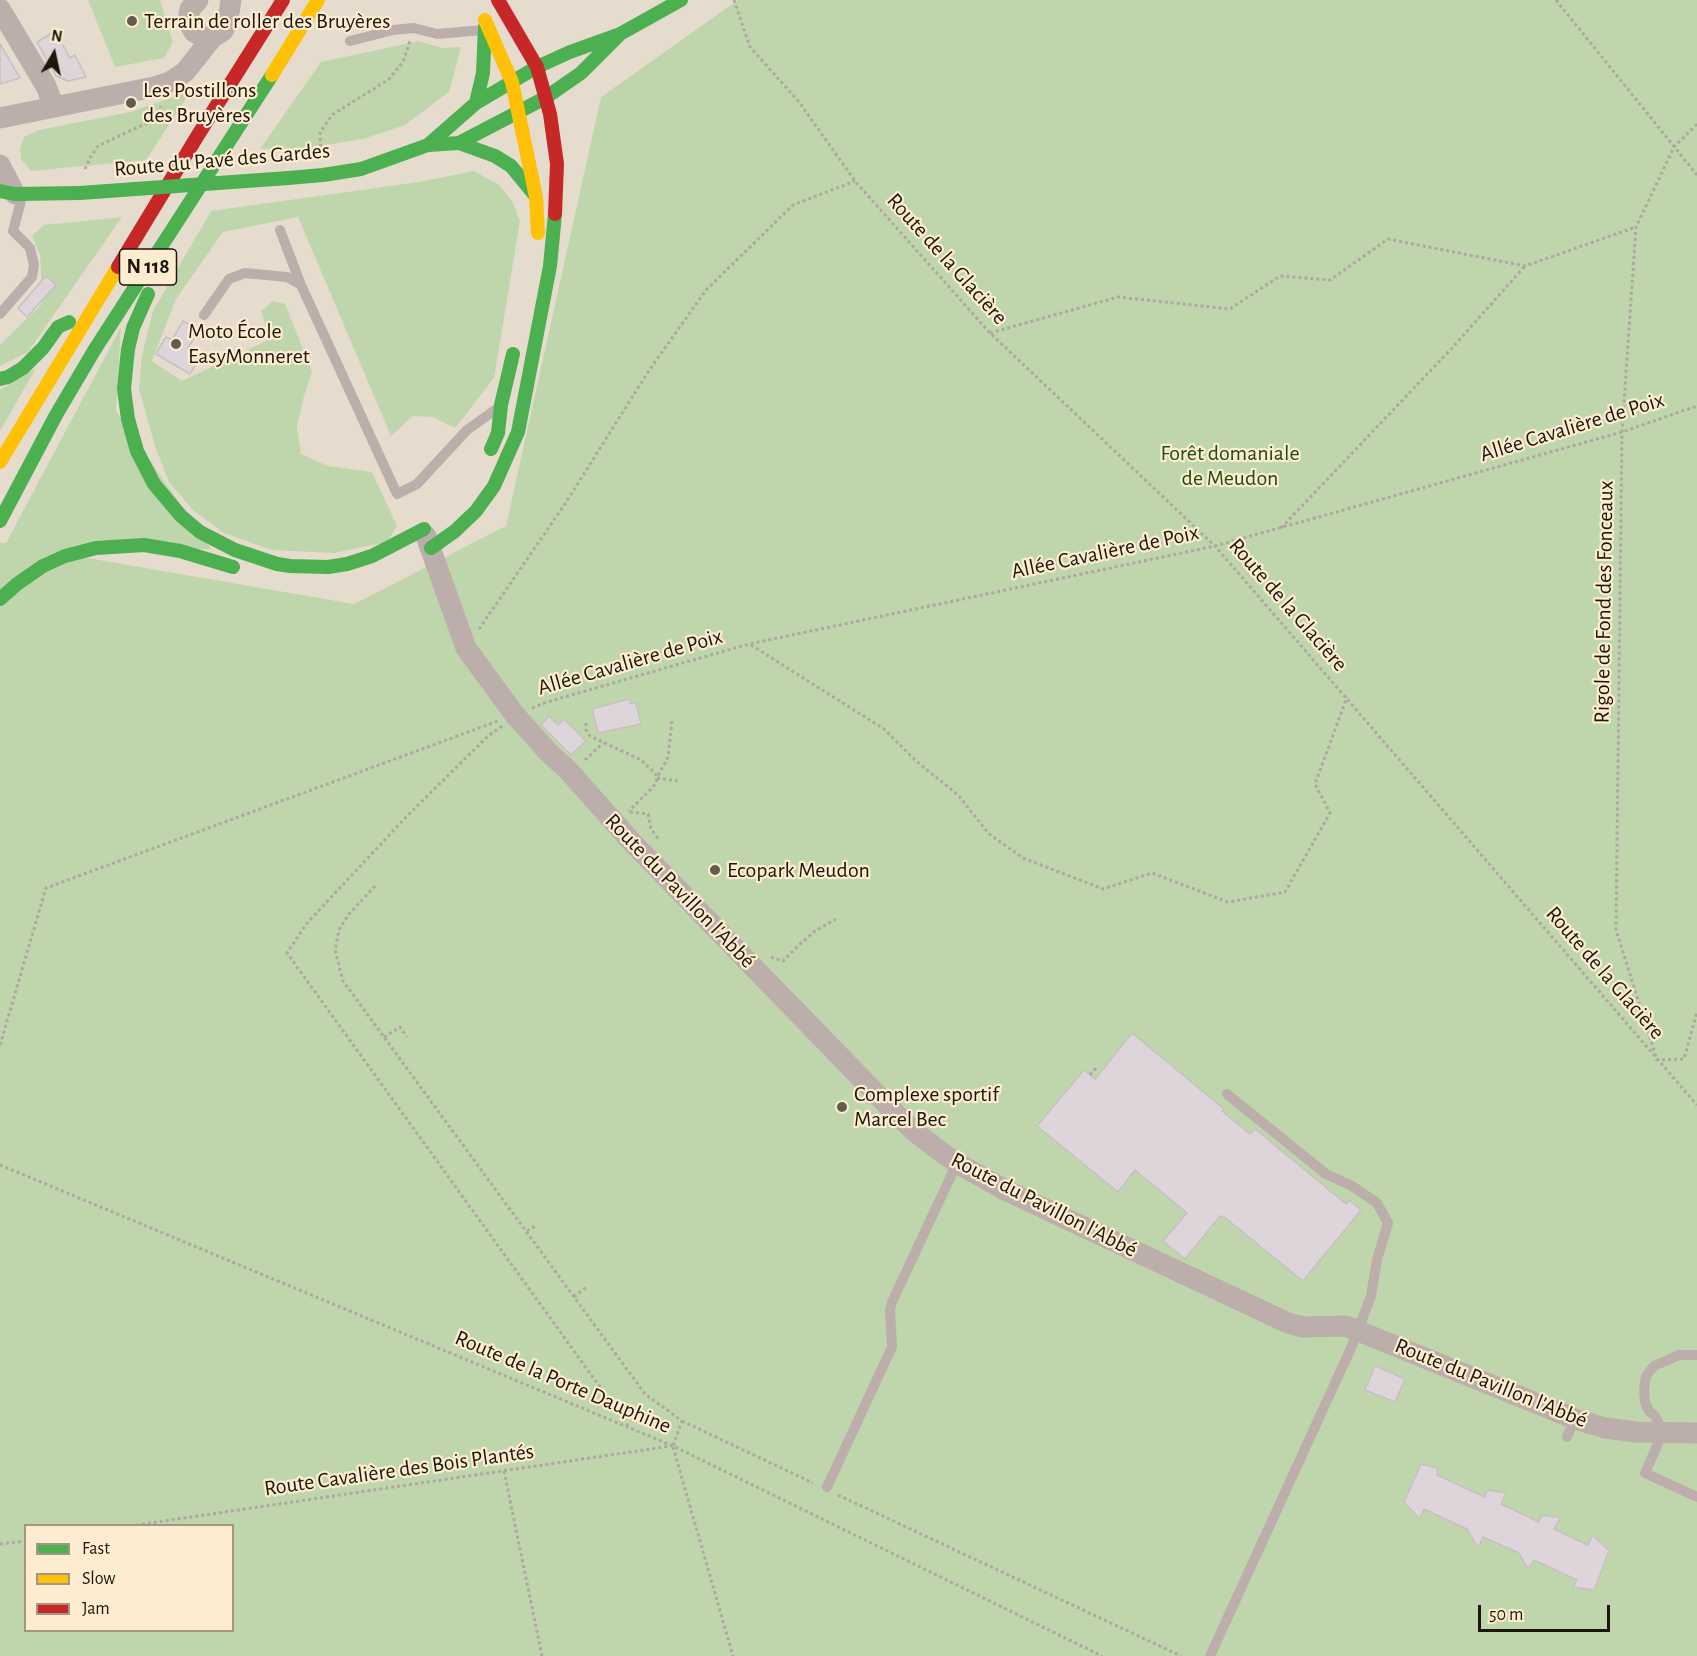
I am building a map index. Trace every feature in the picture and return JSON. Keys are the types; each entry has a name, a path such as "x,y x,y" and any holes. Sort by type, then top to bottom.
{"main road":[{"name":"N 118","path":"0,462 198,135 283,0"},
{"name":"N 118","path":"0,521 56,415 95,349 318,0"},
{"path":"189,205 185,233 155,278 133,328 128,349 124,389 128,418 137,451 154,484 181,516 200,532 253,557 290,566 328,567 346,564 455,531 476,511 494,486 518,432 550,266 556,207 557,164 546,98 537,67 498,0"},
{"name":"Route du Pavé des Gardes","path":"428,145 476,103 537,67 620,34 681,0"},
{"path":"485,19 512,82 520,111 536,197 539,226 537,244"},
{"path":"476,103 483,74 485,19"},
{"name":"Route du Pavé des Gardes","path":"9,194 78,193 288,178 361,169 428,145 459,143 546,98 581,73 620,34"},
{"path":"459,143 495,156 511,166 536,197"},
{"path":"0,380 23,368 44,348 58,327 89,313"},
{"path":"485,461 498,433 501,405 515,346"},
{"path":"0,599 30,573 55,560 81,551 110,546 144,545 171,549 244,570"}],"street":[{"path":"0,118 154,87 170,81 195,61 194,17 223,31 226,26 225,4"},
{"path":"0,9 46,86 54,107"},
{"path":"0,165 9,194"},
{"name":"Route du Pavillon l'Abbé","path":"427,538 466,648 515,715 549,753 568,770 629,840 924,1140 957,1163 1005,1190 1288,1323 1303,1327 1346,1326 1358,1330 1571,1428 1697,1433"}],"lane":[{"path":"350,41 393,30 414,28 437,34 485,19"},
{"path":"0,314 32,277 34,265 30,248 13,231 9,194"},
{"path":"280,230 301,285 397,494 417,484 467,430 501,405"},
{"path":"0,232 13,231"},
{"path":"204,315 229,279 245,273 286,277 301,285"},
{"path":"1210,1656 1353,1346 1371,1296 1377,1260 1388,1223 1377,1203 1352,1185 1326,1174 1227,1094"},
{"path":"825,1488 892,1347 890,1311 892,1302 957,1163"},
{"path":"1697,1355 1679,1355 1654,1366 1646,1376 1644,1389 1645,1402 1663,1432 1645,1473 1697,1497"}],"path":[{"name":"Route de la Glacière","path":"734,0 750,46 799,102 855,181 990,333 1215,546 1697,1105"},
{"path":"1556,0 1697,175"},
{"path":"323,175 320,133 332,115 389,79 403,62 414,28"},
{"path":"78,193 90,158 98,146 151,121 158,114 170,81"},
{"name":"Rigole de Fond des Fonceaux","path":"1657,1060 1616,930 1622,432 1636,227 1674,147 1697,124"},
{"path":"466,648 565,504 648,372 706,290 793,205 855,181"},
{"path":"1280,529 1452,348 1525,266 1636,227"},
{"path":"990,333 1118,297 1230,309 1280,276 1330,280 1388,239 1525,266"},
{"name":"Allée Cavalière de Poix","path":"515,715 547,702 749,644 1215,546 1622,432 1697,406"},
{"path":"749,644 884,729 915,760 958,795 989,834 1023,858 1103,889 1152,873 1228,902 1285,892 1330,813 1315,784 1347,697"},
{"path":"0,1045 46,888 515,715"},
{"path":"515,715 488,736 408,814 307,923 287,953 629,1428"},
{"path":"661,848 651,829 648,814 628,811 656,783 668,757 672,721"},
{"path":"586,723 586,730 590,736 641,760 655,773 657,778"},
{"path":"586,759 603,742"},
{"path":"657,778 678,781"},
{"path":"375,886 348,915 339,930 335,950 343,981 645,1394 682,1421 1181,1656"},
{"path":"763,954 783,961 815,931 836,920"},
{"path":"1657,1060 1684,1059 1697,1012"},
{"path":"384,1037 400,1027 406,1037"},
{"path":"1090,1075 1097,1067"},
{"name":"Route de la Porte Dauphine","path":"0,1165 673,1446 1102,1656"},
{"path":"527,1232 537,1225"},
{"path":"574,1297 588,1286"},
{"path":"682,1421 673,1446 733,1656"},
{"name":"Route Cavalière des Bois Plantés","path":"144,1524 673,1446"},
{"path":"504,1471 542,1656"},
{"path":"0,1544 24,1541"}],"green space":[{"name":"Terrain de roller des Bruyères","path":"88,0 160,0 173,42 164,58 115,67"},
{"name":"Forêt domaniale de Meudon","path":"738,0 1697,0 1697,1656 0,1656 0,543 6,543 121,327 116,411 211,549 53,552 354,604 506,526 601,97"},
{"path":"419,41 442,48 461,47 449,92 405,125 363,139 307,148 260,149 321,62"},
{"path":"191,91 146,160 31,171 21,159 20,148 24,137 39,130 130,112"},
{"path":"474,171 499,185 512,201 520,221 494,378 455,428 433,417 413,416 391,436 298,217 223,232 176,299 152,361 182,381 270,339 261,311 273,301 285,304 312,371 297,426 301,454 328,466 372,472 397,526 387,542 334,553 272,550 224,533 194,511 169,482 155,446 139,389 142,355 153,311 211,211 419,182"},
{"path":"122,217 28,352 0,366 0,345 41,305 40,255 32,236 44,225"},
{"path":"36,368 0,431 0,390"}],"building":[{"path":"55,31 70,58 75,55 86,77 68,81 56,76 37,42"},
{"path":"0,44 20,78 0,84"},
{"path":"46,276 56,285 27,317 18,308"},
{"name":"Moto École EasyMonneret","path":"183,321 199,330 188,348 201,356 190,374 156,354 166,337 172,340"},
{"path":"629,699 631,704 636,703 641,724 598,733 592,709"},
{"path":"549,716 558,725 564,719 586,741 571,755 541,725"},
{"path":"1132,1033 1224,1109 1222,1111 1250,1134 1255,1129 1346,1204 1349,1200 1361,1210 1303,1281 1223,1216 1220,1216 1185,1259 1163,1241 1187,1213 1135,1170 1118,1192 1037,1126 1084,1070 1095,1079"},
{"path":"1375,1366 1405,1379 1395,1402 1365,1390"},
{"path":"1421,1464 1438,1468 1437,1475 1485,1497 1487,1490 1506,1493 1501,1504 1539,1522 1542,1515 1560,1518 1554,1529 1588,1545 1593,1535 1609,1551 1594,1590 1573,1587 1577,1580 1534,1560 1528,1569 1519,1553 1483,1537 1478,1548 1467,1529 1424,1509 1420,1519 1404,1502"}],"traffic: fast":[{"path":"428,145 476,103 537,67 620,34 681,0"},
{"path":"476,103 483,73 485,27"},
{"path":"288,178 361,169 428,145 459,143 545,98 581,73 620,34"},
{"path":"0,521 56,415 95,349 272,75"},
{"path":"459,143 495,156 511,166 534,194"},
{"path":"80,193 288,178"},
{"path":"0,191 15,194 80,193"},
{"path":"431,548 455,531 476,511 494,486 518,432 550,266 555,214"},
{"path":"148,294 133,328 128,349 124,389 128,419 137,451 154,484 181,516 200,532 235,550 290,566 328,567 347,564 372,556 424,529"},
{"path":"0,379 23,368 43,348 58,327 69,322"},
{"path":"491,449 498,433 501,405 513,354"},
{"path":"0,599 43,566 65,556 96,548 144,545 180,551 233,567"}],"traffic: slow":[{"path":"272,75 318,0"},
{"path":"485,20 512,82 536,197 538,233"},
{"path":"0,462 118,267"}],"traffic: jam":[{"path":"118,267 283,0"},
{"path":"498,0 537,67 550,114 557,164 555,214"}],"place":[{"name":"Terrain de roller des Bruyères","path":"132,21"},
{"name":"Les Postillons des Bruyères","path":"131,103"},
{"name":"Moto École EasyMonneret","path":"176,344"},
{"name":"Ecopark Meudon","path":"715,870"},
{"name":"Complexe sportif Marcel Bec","path":"842,1107"}]}
